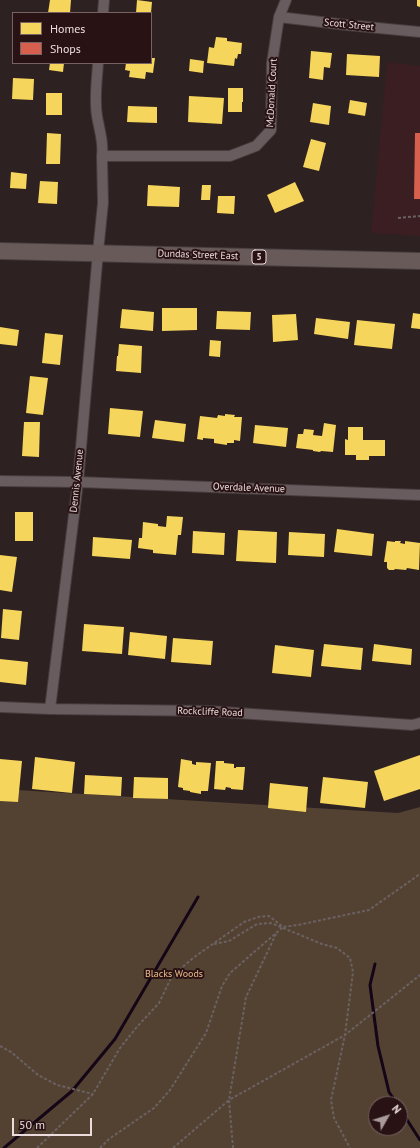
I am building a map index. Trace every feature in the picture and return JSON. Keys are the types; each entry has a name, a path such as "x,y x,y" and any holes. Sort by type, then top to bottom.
{"main road":[{"name":"Dundas Street East","path":"0,250 420,261"}],"street":[{"path":"103,12 104,0"},
{"name":"McDonald Court","path":"102,156 230,156 256,146 271,130 272,63 279,17 286,0"},
{"name":"Scott Street","path":"279,17 420,32"},
{"path":"98,64 96,88 97,115 103,149 103,203 98,252"},
{"name":"Dennis Avenue","path":"50,709 78,482 98,252"},
{"name":"Overdale Avenue","path":"0,481 78,482 420,495"},
{"name":"Rockcliffe Road","path":"0,707 209,711 412,725 420,723"}],"path":[{"path":"398,218 420,216"},
{"path":"100,1148 109,1139 154,1108 170,1090 206,1033 222,986 230,973 241,962 283,927 369,910 420,874"},
{"path":"37,1148 93,1094 120,1048 136,1028 160,1003 172,976 193,958 244,922 258,917 269,916 283,927"},
{"path":"213,944 229,941 257,924 271,922 322,944 337,948 350,958 353,972 345,1035 331,1100 334,1118 350,1148"},
{"path":"233,1148 229,1100 246,997 277,933"},
{"path":"173,1148 229,1100 345,1035 420,975"},
{"path":"0,1046 11,1052 38,1075 57,1085 93,1094"}],"shaded area":[{"path":"387,62 420,66 420,236 371,233"}],"green space":[{"name":"Blacks Woods","path":"0,789 398,813 420,807 420,1148 0,1148"}],"building: Homes":[{"path":"50,0 71,0 70,12 48,12"},
{"path":"137,0 152,2 151,12 136,12"},
{"path":"417,0 420,0 420,7 417,6"},
{"path":"216,37 227,38 227,41 242,43 241,54 238,54 237,59 235,58 234,66 207,63 209,47 214,48"},
{"path":"311,51 332,53 330,68 324,67 323,80 309,78"},
{"path":"347,54 380,56 379,77 346,75"},
{"path":"152,58 155,58 153,73 146,72 145,79 129,77 130,71 125,70 126,64 152,64"},
{"path":"190,59 204,61 203,73 189,71"},
{"path":"50,64 64,64 63,72 49,70"},
{"path":"13,78 34,79 33,100 12,99"},
{"path":"228,88 243,88 242,112 228,112"},
{"path":"46,93 62,93 62,115 46,115"},
{"path":"189,96 224,98 222,124 188,122"},
{"path":"350,100 367,103 365,116 348,113"},
{"path":"313,103 331,106 329,125 310,122"},
{"path":"128,106 157,107 157,123 127,122"},
{"path":"47,133 61,134 60,164 46,164"},
{"path":"311,139 326,143 319,171 303,167"},
{"path":"11,172 27,174 26,189 10,188"},
{"path":"40,181 58,182 57,204 38,203"},
{"path":"295,182 304,201 275,213 267,195"},
{"path":"148,185 180,187 179,207 147,206"},
{"path":"202,185 211,185 210,200 201,200"},
{"path":"218,196 235,196 234,214 217,213"},
{"path":"162,308 197,308 197,330 162,331"},
{"path":"122,309 154,312 153,331 120,328"},
{"path":"217,311 251,312 250,330 216,329"},
{"path":"413,313 420,314 420,329 411,328"},
{"path":"296,314 298,340 273,342 272,315"},
{"path":"316,318 350,322 348,339 314,334"},
{"path":"357,320 395,324 392,349 354,345"},
{"path":"0,327 19,330 17,346 0,344"},
{"path":"45,333 63,335 60,365 42,363"},
{"path":"210,340 221,341 220,357 209,356"},
{"path":"119,344 142,346 141,373 116,371"},
{"path":"30,376 48,378 43,415 26,413"},
{"path":"110,408 143,411 140,437 108,434"},
{"path":"225,414 235,415 234,417 242,417 240,441 234,440 234,443 227,443 227,445 214,443 214,439 197,439 200,416 217,418 218,415 225,416"},
{"path":"155,420 186,424 184,442 152,438"},
{"path":"24,422 40,422 39,457 22,456"},
{"path":"324,423 336,425 333,452 320,452 296,448 298,434 303,434 304,429 314,430 313,435 322,436"},
{"path":"255,425 288,428 286,447 253,443"},
{"path":"348,427 363,427 363,440 385,440 385,456 369,456 369,460 356,460 356,455 345,455 345,439 348,440"},
{"path":"15,512 33,512 33,541 15,541"},
{"path":"167,516 183,517 181,535 178,535 176,555 153,553 153,550 138,548 139,538 142,538 143,522 158,524 158,526 166,527"},
{"path":"337,529 374,534 372,556 334,552"},
{"path":"238,530 277,532 276,563 236,561"},
{"path":"193,531 225,533 224,555 192,553"},
{"path":"289,532 325,534 324,557 288,555"},
{"path":"93,537 132,540 130,559 92,556"},
{"path":"387,541 401,541 400,543 405,544 405,541 420,543 419,570 407,568 406,570 389,570 387,568 387,562 384,562"},
{"path":"0,555 17,557 12,592 0,590"},
{"path":"3,609 22,611 19,640 1,638"},
{"path":"84,624 124,627 122,654 82,651"},
{"path":"130,632 167,636 165,659 128,655"},
{"path":"173,638 213,641 211,665 171,662"},
{"path":"324,644 363,648 361,670 321,666"},
{"path":"374,644 412,649 411,665 372,661"},
{"path":"275,645 314,650 311,677 272,673"},
{"path":"0,659 28,662 26,685 0,682"},
{"path":"420,755 420,789 384,801 374,771"},
{"path":"35,757 75,762 72,793 32,789"},
{"path":"0,759 22,761 18,802 0,801"},
{"path":"181,759 192,761 192,764 196,765 196,762 211,763 208,791 201,791 201,794 183,790 183,788 178,787"},
{"path":"216,761 224,761 224,763 234,764 234,768 245,767 243,790 226,787 225,790 214,789"},
{"path":"85,775 122,777 121,796 84,794"},
{"path":"134,777 168,778 168,799 133,798"},
{"path":"323,777 368,782 365,808 320,803"},
{"path":"270,783 308,787 306,812 268,808"}],"building: Shops":[{"path":"415,133 420,133 420,199 414,199"}],"waterway":[{"path":"4,1148 72,1091 115,1039 198,897"},
{"path":"375,964 370,985 378,1046 389,1092 392,1096"},
{"path":"408,1121 420,1140"}]}
